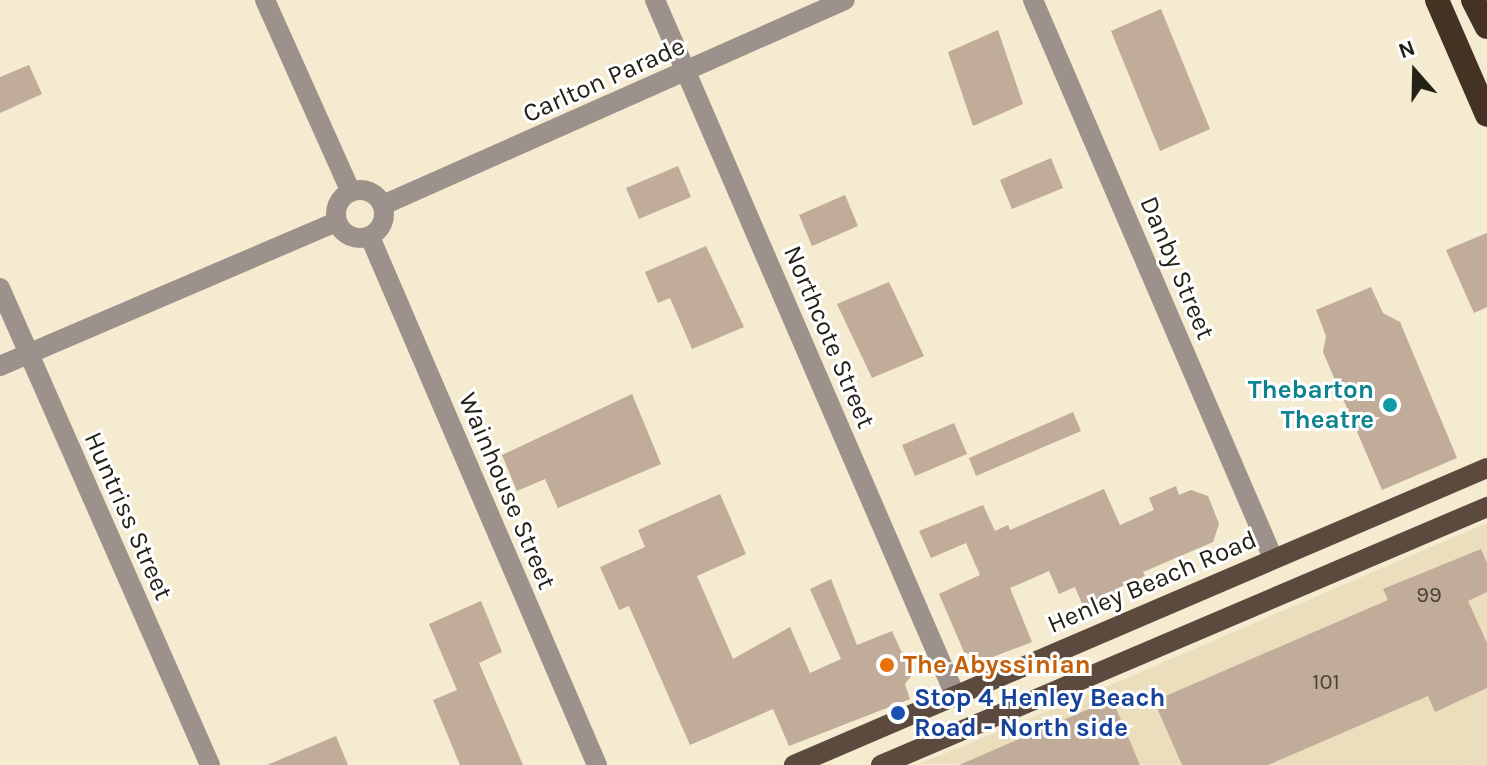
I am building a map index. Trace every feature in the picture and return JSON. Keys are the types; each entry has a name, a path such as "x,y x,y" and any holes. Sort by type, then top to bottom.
{"highway":[{"path":"1437,0 1487,115"},
{"path":"1473,0 1487,27"}],"main road":[{"name":"Henley Beach Road","path":"794,765 818,760 955,695 1485,468"},
{"path":"881,765 1487,507"}],"street":[{"path":"265,0 351,192"},
{"name":"Northcote Street","path":"655,0 955,695"},
{"name":"Carlton Parade","path":"383,205 687,73 845,0"},
{"name":"Danby Street","path":"1033,0 1273,558"},
{"path":"351,192 375,195 383,205 385,217 370,237 344,233 336,222 341,199 351,192"},
{"path":"0,366 336,222"},
{"name":"Wainhouse Street","path":"370,237 597,765"},
{"name":"Huntriss Street","path":"0,288 210,765"}],"shaded area":[{"path":"1487,523 1487,765 919,764 1106,687"}],"building":[{"path":"1161,9 1210,129 1160,151 1111,31"},
{"path":"998,30 1023,104 973,126 948,52"},
{"path":"29,65 42,94 0,113 0,77"},
{"path":"1051,158 1063,188 1012,209 1000,180"},
{"path":"678,166 691,197 639,219 626,188"},
{"path":"845,195 858,226 812,246 799,215"},
{"path":"1487,233 1487,307 1474,313 1446,250"},
{"path":"706,246 744,327 692,349 670,298 658,303 645,272"},
{"path":"889,282 924,356 872,378 837,304"},
{"name":"Thebarton Theatre","path":"1371,287 1383,313 1400,322 1457,458 1382,490 1323,352 1326,336 1316,310"},
{"path":"632,394 661,464 558,508 545,479 517,491 502,455"},
{"path":"1073,412 1081,431 976,476 969,458"},
{"path":"954,423 967,454 915,476 902,445"},
{"path":"1176,486 1179,495 1191,490 1208,496 1219,524 1213,542 1143,572 1145,576 1114,590 1117,597 1085,611 1075,587 1059,594 1049,571 1010,588 1032,642 985,660 964,652 939,594 980,575 966,543 931,558 919,531 983,505 995,531 1008,525 1010,530 1104,489 1120,525 1154,510 1149,498"},
{"path":"720,494 746,554 697,576 733,659 790,627 810,673 841,659 810,589 831,579 857,645 892,631 912,675 905,684 910,699 789,746 773,709 690,745 629,606 619,610 600,567 645,547 638,530"},
{"path":"1481,549 1487,563 1487,592 1468,601 1487,643 1487,688 1435,712 1428,696 1268,765 1182,765 1154,701 1388,600 1383,589"},
{"path":"481,601 502,652 479,663 523,765 460,765 433,700 457,690 429,624"},
{"path":"1112,699 1140,765 959,765"},
{"path":"336,736 348,765 267,765"}],"place":[{"name":"Thebarton Theatre","path":"1390,405"},
{"name":"The Abyssinian","path":"887,665"},
{"name":"Stop 4 Henley Beach Road - North side","path":"898,713"}]}
